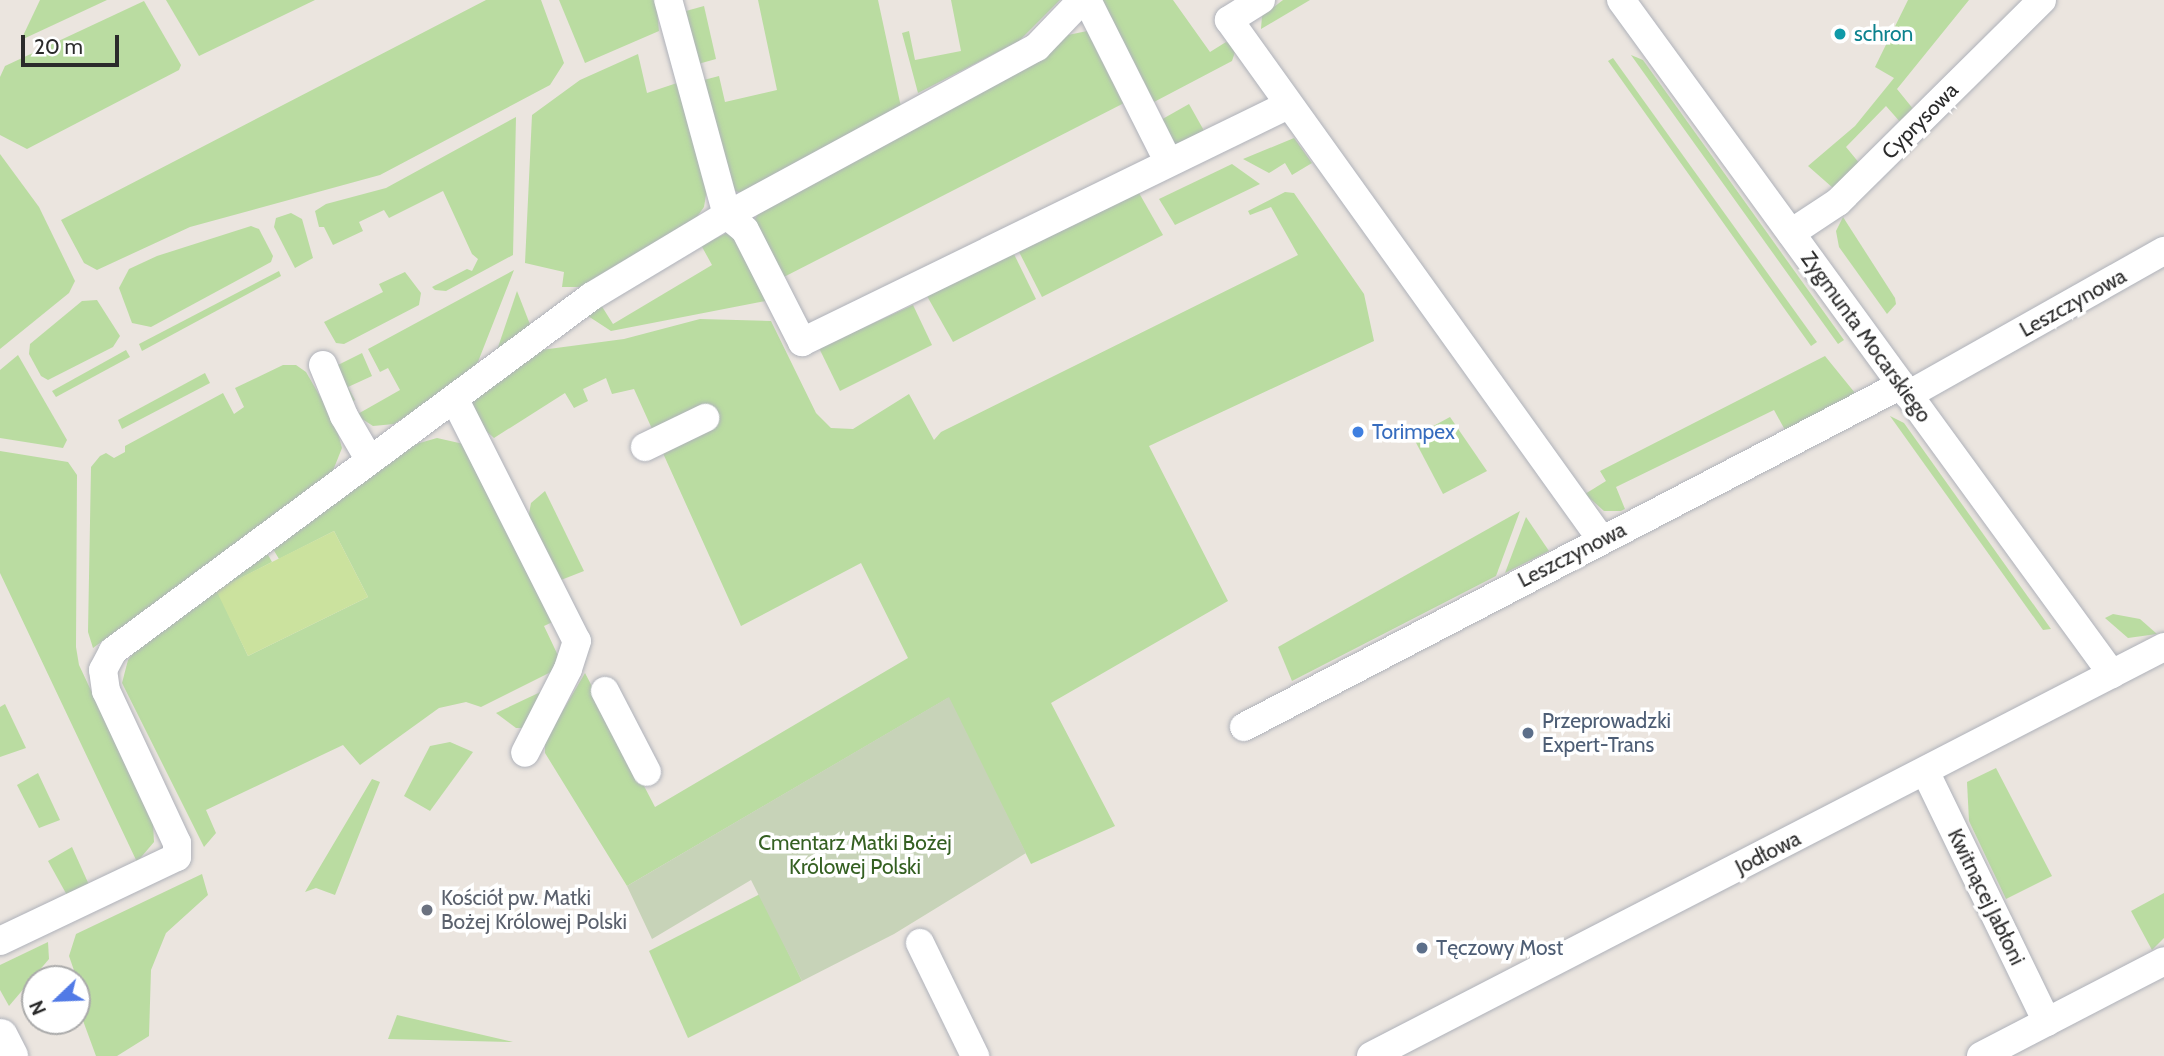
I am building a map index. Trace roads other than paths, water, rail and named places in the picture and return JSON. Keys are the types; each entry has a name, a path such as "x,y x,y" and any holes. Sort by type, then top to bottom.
{"street":[{"path":"668,0 727,215 745,230 802,341 1168,160 1287,105"},
{"path":"0,941 177,857 177,843 106,691 103,670 113,651 592,296 727,215 1037,47 1084,0 1168,160"},
{"path":"1262,0 1222,10 1287,105 1601,539"},
{"name":"Zygmunta Mocarskiego","path":"1621,0 2112,674"},
{"name":"Cyprysowa","path":"1791,233 1838,202 2042,0"},
{"name":"Leszczynowa","path":"1244,727 1601,539 1905,390 2164,251"},
{"path":"323,365 344,416 369,459"},
{"path":"455,400 578,641 568,669 524,753"},
{"path":"645,447 705,418"},
{"name":"Jodłowa","path":"1371,1056 1926,773 2164,648"},
{"path":"605,691 647,772"},
{"name":"Kwitnącej Jabłoni","path":"1926,773 2047,1022"},
{"path":"920,943 975,1056"},
{"path":"1981,1056 2164,961"},
{"path":"0,1036 10,1056"}],"place":[{"name":"schron","path":"1840,34"},
{"name":"Torimpex","path":"1358,432"},
{"name":"Przeprowadzki Expert-Trans","path":"1528,733"},
{"name":"Kościół pw. Matki Bożej Królowej Polski","path":"427,910"},
{"name":"Tęczowy Most","path":"1422,948"}],"park label":[{"name":"Cmentarz Matki Bożej Królowej Polski","path":"855,855"}]}
